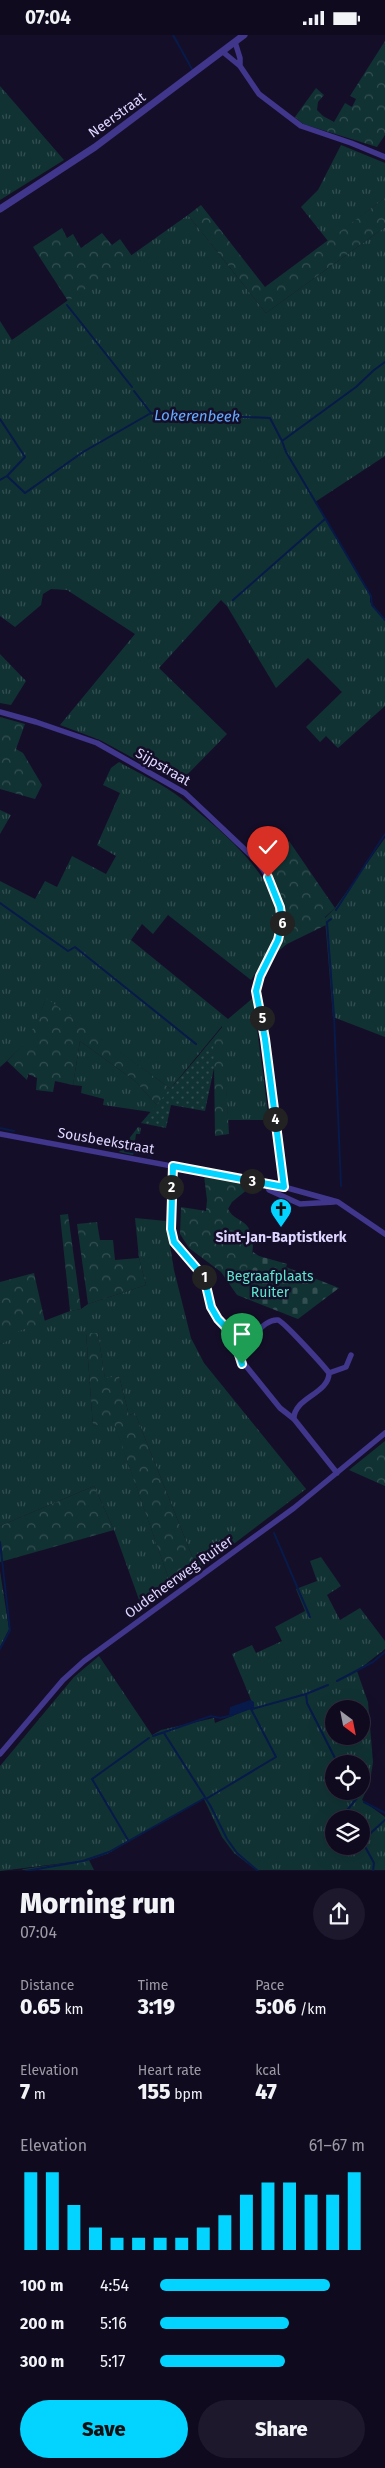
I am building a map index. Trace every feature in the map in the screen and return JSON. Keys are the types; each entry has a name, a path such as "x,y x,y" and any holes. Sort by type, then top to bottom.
{"street":[{"name":"Neerstraat","path":"0,209 95,147 235,43 243,35"},
{"path":"235,43 240,58 240,66"},
{"path":"223,52 240,66 259,94 301,126 385,157"},
{"name":"Sijpstraat","path":"0,712 36,722 96,743 185,793 257,861 268,877 280,907 282,922 278,940 260,976 256,991 265,1039 284,1187"},
{"name":"Sousbeekstraat","path":"0,1134 284,1187 338,1202 385,1234"},
{"path":"173,1166 171,1229 174,1242 204,1277 211,1307 218,1319 240,1342"},
{"name":"Sousbeekstraat","path":"266,1183 269,1190 300,1204 338,1202"},
{"path":"329,1373 283,1322 277,1320 269,1321 240,1342 237,1348 242,1364 280,1408 294,1419 337,1473"},
{"path":"329,1373 346,1367 351,1355"},
{"path":"294,1419 294,1413 298,1407 326,1383 329,1373"},
{"name":"Oudeheerweg Ruiter","path":"0,1754 63,1680 84,1661 287,1513 385,1433"}],"green space":[{"path":"385,41 385,135 377,147 303,124 295,117 316,88 324,95 318,102 317,110 334,122 345,103 352,107 356,99 350,96"},
{"path":"0,86 64,160 0,200"},
{"path":"341,145 385,163 385,198 328,241 301,207 318,190"},
{"path":"385,198 385,227 266,313 188,215 201,205 265,287"},
{"path":"188,215 266,313 385,227 385,456 315,502 370,595 370,602 385,619 385,706 338,748 326,736 320,742 306,727 342,692 308,658 276,688 227,606 221,600 159,668 227,734 179,783 100,740 60,725 135,634 67,590 51,589 43,594 41,605 15,627 0,616 0,321 12,340"},
{"path":"62,228 67,238 73,234 81,248 102,233 112,245 120,239 132,256 68,301 33,247"},
{"path":"0,654 26,681 11,705 0,703"},
{"path":"0,717 25,724 16,749 23,753 42,785 35,799 0,789"},
{"path":"119,762 175,794 227,837 257,870 268,887 276,905 278,922 275,937 251,980 168,915 153,934 142,924 131,940 228,1019 253,998 269,1120 228,1120 222,1026 170,1089 46,999 33,1031 25,1043 0,1067 0,881 35,899 45,881 57,887 72,856 106,874 116,856 97,845 120,793 103,785 111,768"},
{"path":"0,810 11,815 0,834"},
{"path":"385,838 385,1037 333,1017 325,918 335,908"},
{"path":"289,841 335,908 325,917 326,925 287,944 276,953 285,931 286,914 276,885 263,862"},
{"path":"46,998 171,1089 157,1105 135,1081 80,1041 73,1085 55,1081 53,1092 36,1090 37,1078 28,1074 27,1080 7,1061 31,1033"},
{"path":"223,1026 229,1134 215,1136 214,1065 200,1054"},
{"path":"213,1039 214,1068 205,1111 171,1105 166,1128 141,1123"},
{"path":"80,1041 135,1081 157,1105 151,1112 103,1105 104,1099 81,1093 82,1086 73,1085"},
{"path":"138,1127 141,1128 140,1134 136,1134 135,1141 137,1142 133,1155 119,1152"},
{"path":"204,1176 248,1185 248,1189 232,1202 228,1209 232,1215 248,1227 252,1235 253,1244 250,1261 237,1295 221,1272 189,1248 180,1234 181,1207 206,1211 207,1200"},
{"path":"68,1214 81,1309 70,1311 60,1215"},
{"path":"135,1218 166,1221 174,1270 191,1338 204,1363 306,1489 198,1571 135,1413 129,1415 119,1376 105,1379 98,1333 86,1333 93,1426 113,1420 172,1588 142,1608 114,1530 94,1486 0,1526 0,1344 11,1339 10,1334 70,1311 81,1309 88,1304 146,1285 139,1258"},
{"path":"97,1222 100,1240 113,1240 115,1260 139,1258 146,1285 88,1304 77,1224"},
{"name":"Begraafplaats Ruiter","path":"253,1252 259,1256 287,1264 286,1267 339,1288 298,1319 237,1295"},
{"path":"34,1273 45,1322 11,1334 12,1339 0,1344 0,1282"},
{"path":"86,1333 98,1333 105,1378 119,1376 129,1415 135,1413 198,1571 172,1588 113,1421 93,1426"},
{"path":"385,1441 385,1486 349,1470"},
{"path":"94,1486 114,1530 0,1562 0,1526"},
{"path":"321,1557 341,1586 327,1595 340,1620 360,1608 385,1641 385,1649 357,1671 367,1700 325,1700 325,1745 370,1745 370,1726 373,1762 370,1782 370,1755 325,1755 325,1800 362,1800 385,1817 385,1870 256,1870 234,1853 222,1837 204,1799 107,1854 89,1860 0,1871 0,1766 74,1677 99,1656 152,1735 161,1730 214,1718 215,1723 254,1707 232,1654 252,1645 256,1653 282,1641 275,1627 305,1611 296,1589 317,1581 310,1561"},
{"path":"0,1571 9,1629 0,1647"},
{"path":"89,1860 94,1870 22,1870 23,1869"}],"water":[{"path":"250,1700 254,1702 254,1708 231,1716 229,1714 230,1707"}],"waterway":[{"path":"173,35 192,69"},
{"path":"67,305 132,387"},
{"name":"Lokerenbeek","path":"0,480 7,476 25,493 83,452 151,413 270,418 282,441 356,387 385,362"},
{"path":"134,391 151,413"},
{"path":"0,419 25,457 7,476"},
{"path":"282,441 286,452 371,596 372,605 385,620"},
{"path":"233,600 325,519"},
{"path":"336,910 385,834"},
{"path":"0,903 68,951 75,947 196,1044"},
{"path":"331,919 327,922 334,1016 341,1186"},
{"path":"0,1128 14,1131"},
{"path":"125,1151 144,1154"},
{"path":"274,1533 310,1617"},
{"path":"0,1542 10,1630 0,1649"},
{"path":"337,1681 373,1662 385,1652"},
{"path":"252,1709 306,1694 328,1685"},
{"path":"306,1694 307,1703 333,1755"},
{"path":"206,1799 276,1757 251,1709"},
{"path":"153,1736 211,1716 220,1718 233,1715"},
{"path":"164,1733 210,1805 227,1839 237,1853 258,1871"},
{"path":"128,1840 92,1779 149,1738"},
{"path":"26,1871 83,1861 109,1852 205,1798"},
{"path":"347,1810 355,1800"},
{"path":"364,1802 385,1813"},
{"path":"373,1871 374,1863 362,1841 385,1820"}],"place":[{"name":"Sint-Jan-Baptistkerk","path":"281,1228"}],"route":[{"path":"242,1364 237,1348 240,1342 218,1319 211,1307 204,1277 174,1242 171,1229 171,1188 173,1166 284,1187 265,1039 256,991 260,976 278,940 282,922 280,907 268,877"}]}
